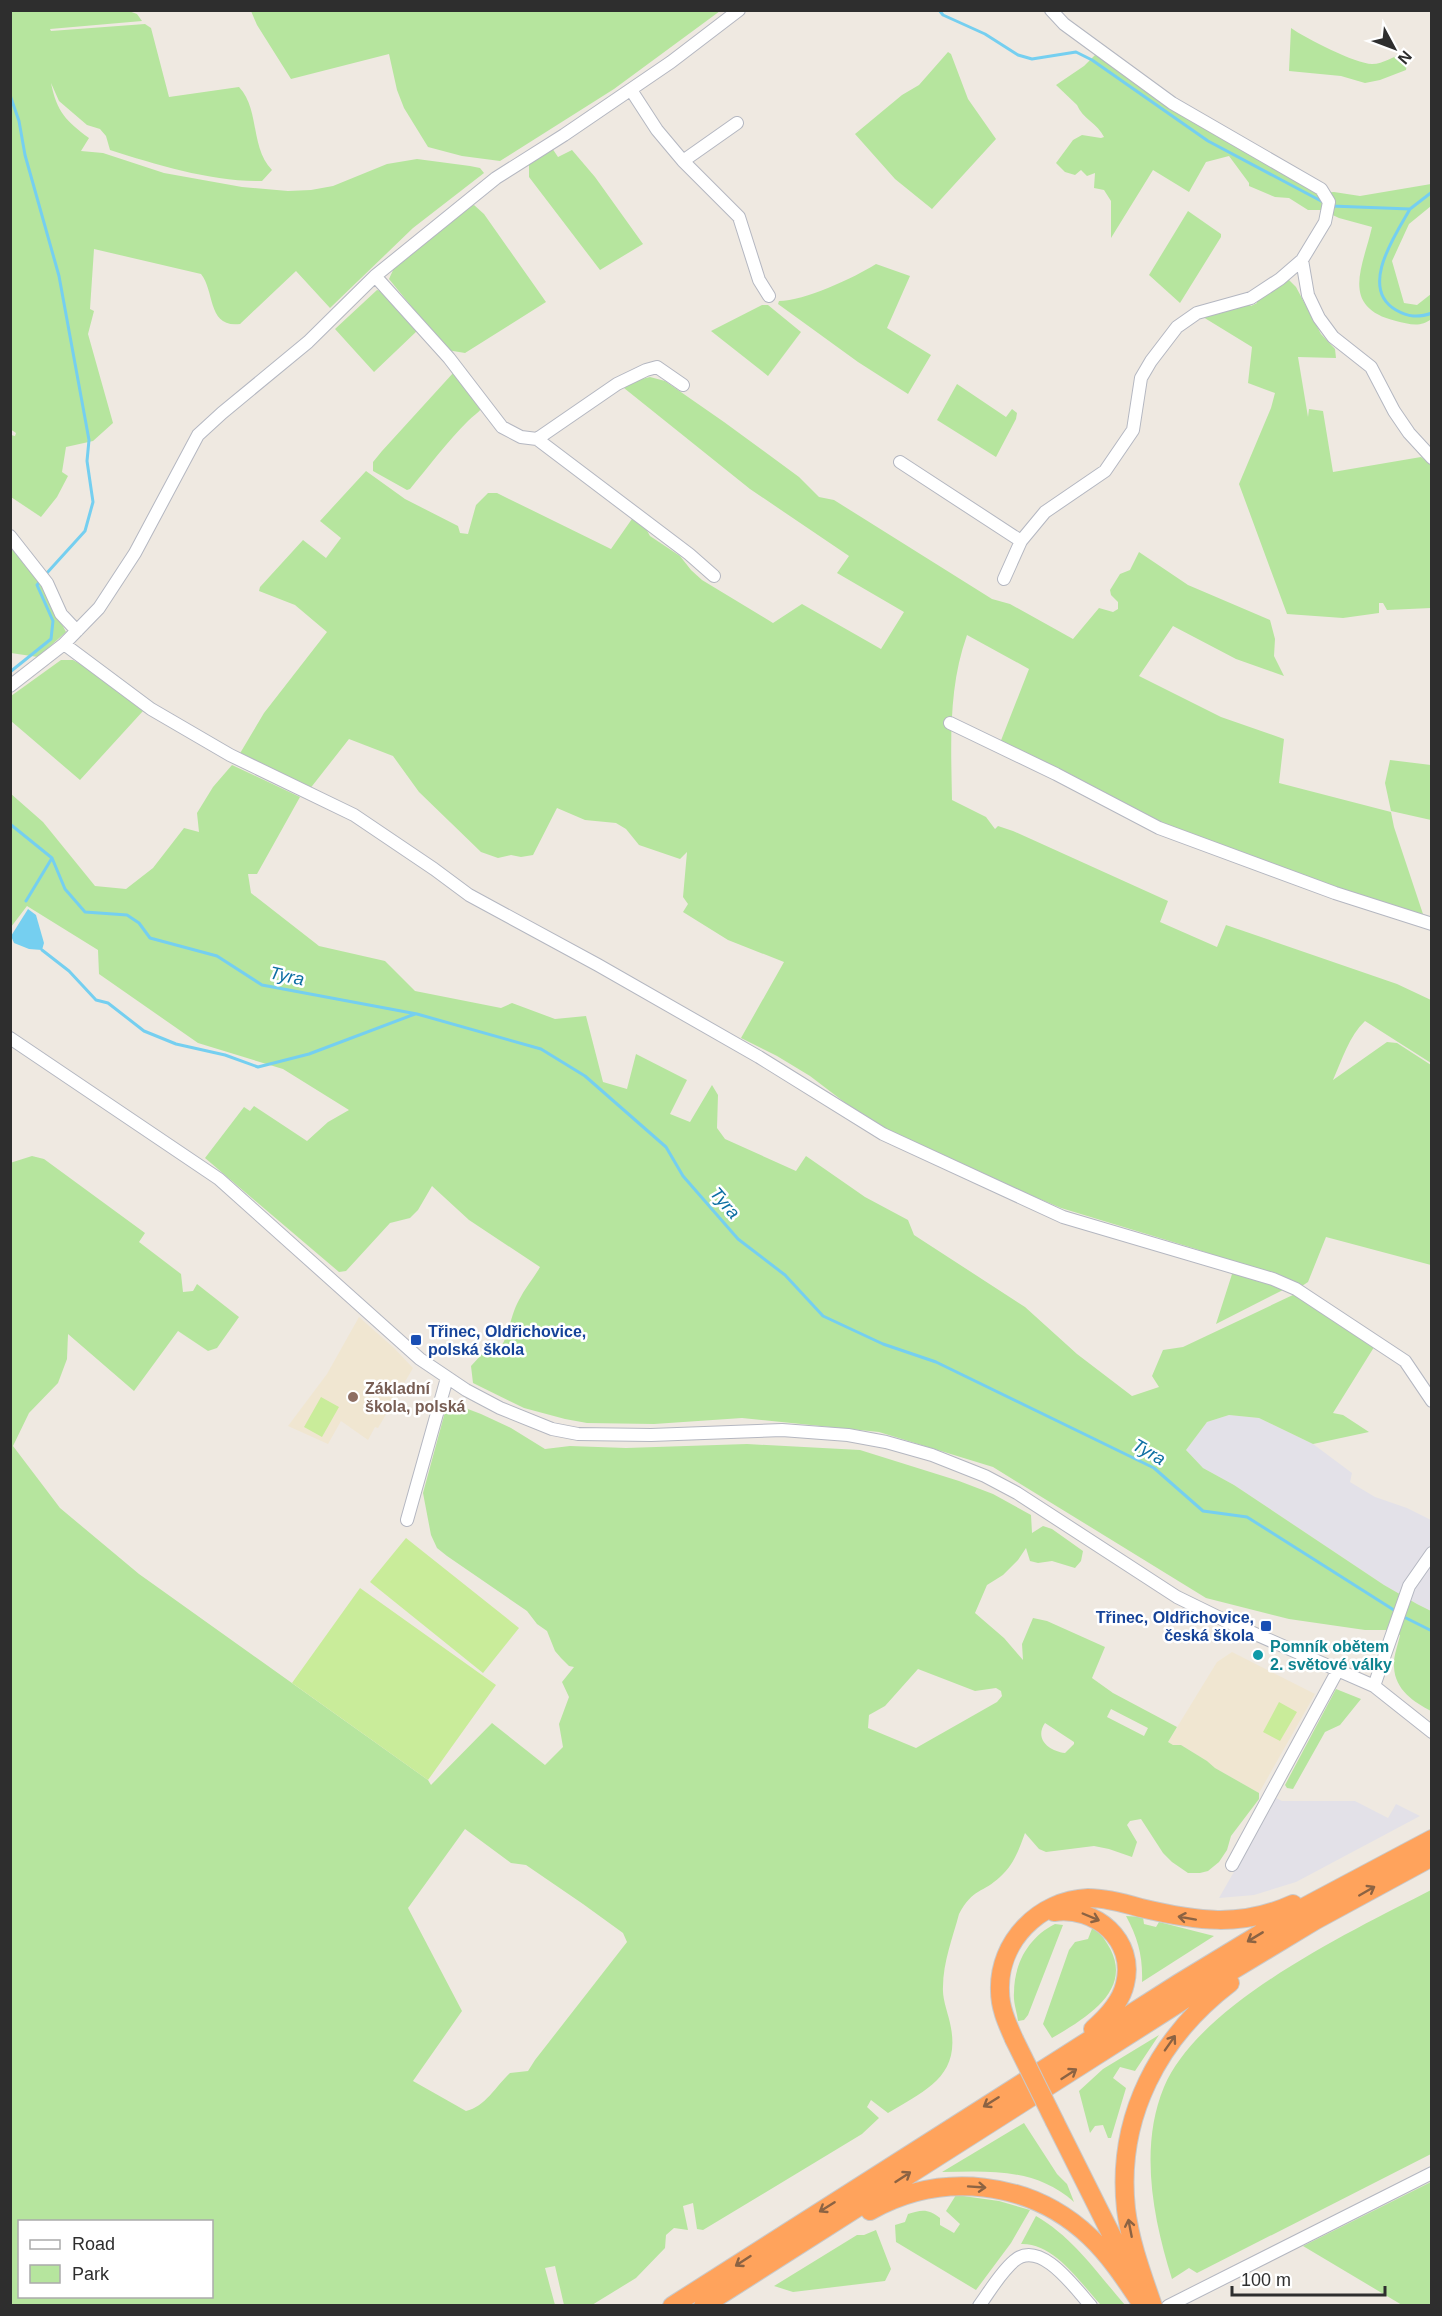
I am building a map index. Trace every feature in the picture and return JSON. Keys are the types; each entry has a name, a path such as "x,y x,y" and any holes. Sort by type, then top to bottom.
{"highway":[{"path":"672,2306 1304,1907 1431,1839"},
{"path":"703,2306 1190,1996 1316,1920 1431,1857"},
{"path":"1153,2305 1055,2122 1014,2038 1001,2002 1001,1974 1012,1943 1034,1918 1065,1902 1088,1898 1111,1900 1195,1919 1245,1919 1285,1907 1342,1876 1379,1866"},
{"path":"1034,1918 1060,1911 1078,1912 1094,1917 1115,1935 1123,1950 1127,1967 1122,1992 1112,2010 1087,2033 1059,2051 1041,2071"},
{"path":"1153,2305 1132,2240 1125,2192 1127,2146 1142,2093 1166,2049 1191,2017 1242,1975 1286,1947 1316,1920"},
{"path":"801,2243 827,2237 876,2207 919,2191 952,2186 996,2188 1038,2201 1080,2228 1153,2305"}],"street":[{"path":"10,686 78,632 99,608 135,553 198,435 308,342 375,276 496,177 631,90 739,10"},
{"path":"1004,579 1021,541 1045,512 1105,471 1133,430 1141,378 1177,327 1197,313 1251,298 1280,279 1302,260 1325,222 1329,202 1321,189 1172,103 1064,24 1051,10"},
{"path":"631,90 657,130 683,161 739,217 759,280 770,296"},
{"path":"683,161 737,123"},
{"path":"1302,260 1308,295 1319,318 1333,338 1371,367 1394,411 1409,433 1431,458"},
{"path":"375,276 448,358 502,427 521,437 537,439 690,554 714,576"},
{"path":"537,439 617,384 646,370 657,368 683,385"},
{"path":"900,462 1021,541"},
{"path":"10,536 43,578 61,614 78,632"},
{"path":"64,644 151,709 230,755 354,815 469,895 598,965 739,1046 883,1134 1063,1217 1273,1279 1296,1289 1406,1361 1431,1401"},
{"path":"950,723 1056,774 1159,828 1335,893 1431,924"},
{"path":"10,1038 219,1179 420,1359 447,1378 491,1403 552,1429 578,1434 640,1436 782,1430 848,1435 886,1442 932,1455 985,1476 1017,1493 1177,1598 1374,1686 1431,1732"},
{"path":"407,1520 447,1378"},
{"path":"1374,1686 1409,1586 1431,1552"},
{"path":"1232,1865 1338,1670"},
{"path":"1153,2305 1431,2173"},
{"path":"979,2306 1014,2261 1023,2256 1032,2255 1052,2264 1090,2306"}],"shaded area":[{"name":"Základní škola, polská","path":"359,1317 413,1368 378,1428 375,1427 368,1440 341,1421 328,1444 288,1426 327,1374"},
{"path":"1229,1415 1259,1418 1313,1444 1352,1473 1350,1482 1375,1497 1407,1508 1431,1520 1431,1611 1384,1585 1234,1485 1203,1468 1186,1450 1207,1422"},
{"path":"1232,1652 1315,1694 1259,1793 1181,1745 1172,1745 1168,1742 1217,1662"},
{"path":"1276,1798 1282,1801 1355,1801 1388,1818 1396,1804 1420,1816 1296,1882 1254,1895 1219,1898"}],"green space":[{"path":"126,10 137,14 142,21 50,29 51,31 145,24 151,28 169,97 239,87 250,106 261,151 272,170 262,181 224,179 166,167 110,150 106,136 100,129 87,125 59,101 51,83 56,101 64,115 89,138 81,151 103,153 164,173 242,187 288,191 333,186 387,164 417,159 480,168 484,173 413,228 330,308 296,271 240,324 229,324 222,320 213,307 201,274 94,249 90,309 94,311 88,334 113,423 93,441 66,447 62,472 68,476 57,497 41,517 11,497 11,435 15,436 16,433 10,429 11,11"},
{"path":"251,11 720,11 614,89 500,161 462,156 428,147 404,108 397,90 389,54 291,79 257,25"},
{"path":"1291,28 1331,50 1364,63 1380,63 1403,54 1408,59 1406,70 1365,83 1341,76 1289,71"},
{"path":"948,52 951,54 968,99 996,139 932,209 895,179 855,134 902,95 919,85"},
{"path":"1097,53 1320,193 1334,192 1360,196 1431,184 1431,206 1409,224 1392,261 1404,303 1417,305 1431,294 1431,319 1423,324 1405,323 1378,315 1367,306 1361,296 1359,284 1372,227 1339,218 1322,210 1308,210 1289,198 1275,197 1249,186 1229,156 1206,162 1189,192 1153,170 1111,238 1111,201 1104,190 1094,188 1095,173 1087,176 1081,170 1075,175 1065,172 1056,163 1073,140 1082,135 1104,137 1098,128 1082,114 1077,105 1056,85 1084,66"},
{"path":"552,148 558,157 572,150 595,177 643,244 600,270 529,177 529,164"},
{"path":"474,205 484,214 546,302 465,353 447,350 389,279 394,268 466,208"},
{"path":"1188,211 1221,234 1221,237 1180,303 1149,275"},
{"path":"876,264 910,276 887,328 931,355 908,394 858,362 778,304 779,301 802,297 829,288"},
{"path":"1288,279 1296,287 1321,334 1335,349 1336,358 1298,357 1308,417 1309,409 1323,411 1333,472 1421,457 1431,465 1431,608 1387,610 1383,603 1379,603 1379,613 1343,618 1287,614 1239,484 1275,393 1248,383 1252,347 1203,317 1248,303 1251,306 1257,303 1257,299"},
{"path":"377,290 384,292 418,330 374,372 335,329"},
{"path":"762,305 768,305 801,332 768,376 711,331"},
{"path":"454,372 482,408 453,437 410,489 407,490 373,471 373,462 382,451"},
{"path":"650,377 665,381 724,422 799,477 819,497 834,500 992,599 1010,604 1073,639 1099,608 1113,612 1118,609 1118,602 1111,595 1110,590 1120,574 1130,570 1139,552 1188,585 1270,620 1275,639 1274,656 1284,676 1236,659 1173,626 1139,676 1221,717 1284,739 1279,783 1391,812 1424,917 1208,841 1137,813 1137,810 1000,743 1029,669 967,635 956,675 952,716 952,800 986,817 995,829 998,826 1013,831 1168,901 1160,922 1217,947 1226,925 1397,984 1431,1000 1431,1063 1365,1021 1350,1041 1333,1080 1387,1042 1397,1043 1431,1065 1431,1265 1326,1237 1308,1282 1302,1286 1196,1249 1061,1208 959,1165 873,1124 810,1076 741,1038 784,962 728,940 683,912 688,904 683,897 687,852 680,859 639,845 626,829 616,823 585,820 557,808 533,855 521,857 511,855 498,858 481,852 419,792 393,756 349,739 309,790 239,755 264,713 327,632 295,605 259,591 260,587 303,540 326,558 341,538 320,521 366,471 405,499 458,526 460,533 468,534 476,505 488,493 497,493 611,549 634,516 643,523 650,536 680,556 702,580 773,623 802,604 881,649 904,612 837,573 849,556 750,489 624,388 634,381"},
{"path":"957,384 1006,417 1012,409 1017,413 996,457 937,420"},
{"path":"11,536 41,584 66,632 38,657 11,653"},
{"path":"61,660 73,660 89,669 143,711 80,780 11,721 11,696"},
{"path":"1390,760 1431,765 1431,820 1391,811 1385,783"},
{"path":"232,765 300,797 257,874 248,874 251,893 319,946 385,961 415,991 501,1008 512,1003 555,1019 586,1016 603,1082 627,1089 636,1054 687,1080 670,1114 690,1122 712,1085 718,1095 717,1128 725,1139 796,1171 806,1156 865,1197 908,1220 914,1235 1025,1307 1077,1354 1132,1396 1159,1387 1152,1376 1163,1350 1183,1347 1295,1294 1376,1344 1333,1413 1343,1415 1369,1432 1313,1444 1259,1418 1229,1415 1207,1422 1186,1450 1203,1468 1234,1485 1384,1585 1431,1611 1431,1711 1406,1694 1395,1675 1395,1655 1400,1635 1387,1630 1365,1630 1289,1619 1206,1598 993,1467 879,1432 742,1418 654,1424 587,1423 524,1408 473,1383 471,1366 483,1353 493,1356 498,1351 506,1337 519,1300 540,1267 469,1220 432,1186 418,1210 410,1218 390,1223 346,1271 339,1272 205,1158 244,1107 250,1111 254,1106 307,1141 328,1122 349,1110 283,1069 198,1043 99,974 98,950 27,906 11,927 10,793 43,822 95,886 126,889 153,868 184,828 199,832 197,813 213,787"},
{"path":"32,1156 44,1159 145,1233 139,1242 181,1274 183,1292 193,1291 197,1284 239,1317 217,1348 208,1351 178,1331 134,1391 68,1334 67,1359 58,1383 29,1413 13,1446 60,1508 139,1574 428,1780 431,1785 492,1723 545,1765 563,1747 559,1724 569,1697 562,1682 574,1667 569,1666 555,1651 547,1631 537,1624 527,1611 437,1548 431,1535 423,1493 445,1412 452,1403 511,1428 545,1449 570,1446 626,1448 747,1444 860,1450 993,1494 1031,1515 1032,1533 1043,1526 1052,1529 1083,1551 1081,1561 1075,1568 1052,1561 1038,1563 1030,1561 1026,1548 1003,1575 987,1585 975,1613 1004,1638 1023,1660 1022,1644 1033,1618 1047,1621 1105,1647 1092,1678 1113,1693 1177,1727 1168,1742 1181,1745 1259,1793 1259,1799 1231,1836 1227,1850 1219,1862 1208,1871 1200,1873 1188,1873 1172,1862 1163,1853 1141,1819 1130,1821 1127,1825 1137,1842 1132,1857 1094,1846 1046,1852 1039,1849 1025,1833 1016,1856 1005,1872 974,1895 959,1914 943,1978 943,1992 951,2028 952,2045 945,2071 936,2081 888,2113 871,2100 867,2107 879,2118 862,2134 703,2230 697,2229 693,2203 683,2206 688,2230 674,2228 666,2235 665,2248 636,2278 592,2305 564,2305 555,2266 545,2268 555,2305 11,2305 10,1163","holes":["918,1669 975,1691 996,1688 1001,1691 1002,1696 997,1702 916,1748 868,1728 869,1715 885,1706","1111,1709 1148,1728 1144,1736 1107,1717","1045,1723 1074,1742 1065,1753 1049,1747 1042,1739 1041,1734","465,1829 511,1863 526,1865 583,1904 623,1933 627,1942 528,2071 510,2073 485,2101 466,2111 413,2081 462,2011 408,1908"]},
{"path":"1233,1271 1278,1286 1283,1290 1216,1324"},
{"path":"321,1397 339,1407 322,1437 304,1427"},
{"path":"406,1538 519,1628 483,1673 370,1582"},
{"path":"360,1588 496,1685 428,1780 292,1683"},
{"path":"1336,1689 1361,1699 1340,1725 1325,1732 1293,1789 1287,1788 1285,1785"},
{"path":"1279,1702 1297,1712 1280,1741 1263,1732"},
{"path":"1431,1890 1431,2154 1197,2273 1189,2268 1172,2279 1155,2208 1152,2183 1152,2134 1156,2110 1164,2087 1183,2056 1210,2026 1243,1998 1281,1972 1361,1926"},
{"path":"1126,1916 1143,1917 1144,1924 1156,1927 1159,1922 1214,1936 1142,1982 1139,1948"},
{"path":"1055,1924 1063,1925 1028,2015 1024,2020 1018,2021 1014,1996 1020,1961 1038,1936"},
{"path":"1093,1926 1108,1945 1115,1962 1115,1978 1110,1992 1086,2017 1052,2038 1043,2024 1069,1950 1075,1942 1088,1939"},
{"path":"1159,2035 1135,2071 1120,2067 1113,2078 1126,2088 1111,2138 1108,2138 1103,2125 1095,2126 1090,2133 1079,2091 1103,2069"},
{"path":"1024,2123 1057,2174 1067,2184 1074,2202 1059,2191 1028,2177 978,2171 942,2172"},
{"path":"1431,2182 1431,2305 1402,2305 1303,2246"},
{"path":"956,2195 999,2201 1030,2210 1011,2243 976,2290 896,2242 895,2225 905,2222 908,2214 917,2211 929,2211 936,2215 940,2218 940,2225 954,2233 960,2224 946,2211"},
{"path":"1036,2216 1073,2245 1125,2305 1101,2305 1056,2257 1033,2245 1021,2244"},
{"path":"876,2230 891,2269 885,2281 793,2292 774,2286 857,2235"}],"water":[{"path":"28,909 36,915 44,943 42,950 29,949 14,943 11,936"}],"waterway":[{"path":"939,10 943,15 985,34 1018,55 1032,59 1076,52 1092,60 1208,141 1323,202"},
{"path":"10,95 19,121 25,155 59,276 89,440 87,461 93,502 85,531 46,574"},
{"path":"1410,209 1432,192"},
{"path":"1331,206 1410,209 1389,246 1380,275 1380,288 1385,300 1400,312 1418,316 1432,313"},
{"path":"10,672 51,639 53,621 37,585 42,579"},
{"name":"Tyra","path":"10,824 52,858 65,889 85,912 127,915 139,923 150,938 217,956 262,985 417,1014 541,1049 585,1076 666,1147 683,1176 738,1239 785,1275 823,1316 883,1344 936,1362 1154,1468 1203,1511 1247,1517 1397,1612"},
{"path":"26,901 52,858"},
{"path":"42,950 69,971 96,1000 108,1003 144,1031 176,1044 225,1055 258,1067 309,1054 415,1014"},
{"name":"Tyra","path":"1402,1616 1432,1631"}],"place":[{"name":"Třinec, Oldřichovice, polská škola","path":"416,1340"},
{"name":"Základní škola, polská","path":"353,1397"},
{"name":"Třinec, Oldřichovice, česká škola","path":"1266,1626"},
{"name":"Pomník obětem 2. světové války","path":"1258,1655"}]}
